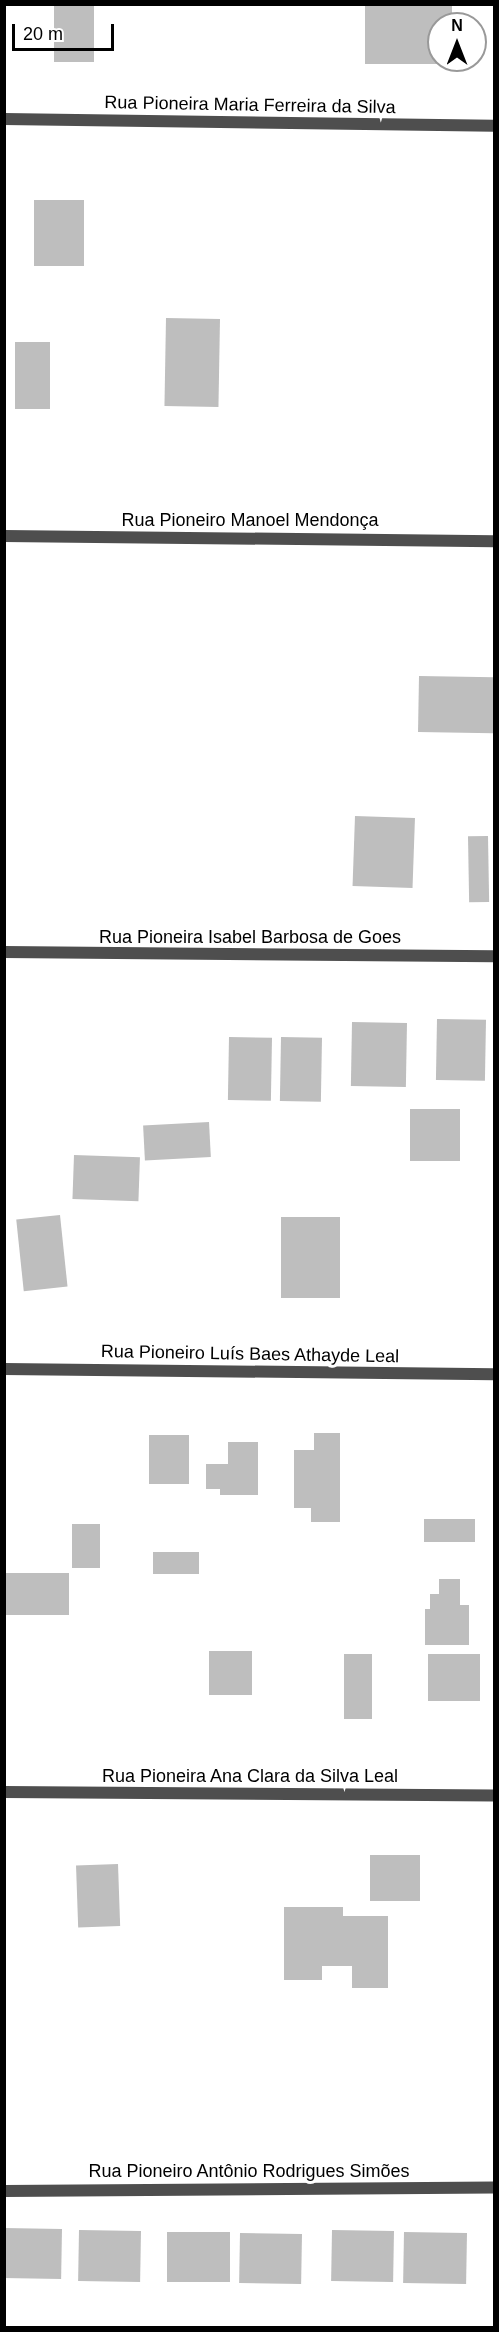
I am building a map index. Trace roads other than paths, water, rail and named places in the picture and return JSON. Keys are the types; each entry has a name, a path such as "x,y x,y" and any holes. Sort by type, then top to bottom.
{"street":[{"name":"Rua Pioneira Maria Ferreira da Silva","path":"4,119 495,126"},
{"name":"Rua Pioneiro Manoel Mendonça","path":"4,536 495,540"},
{"name":"Rua Pioneira Isabel Barbosa de Goes","path":"4,952 495,956"},
{"name":"Rua Pioneiro Luís Baes Athayde Leal","path":"4,1370 495,1374"},
{"name":"Rua Pioneira Ana Clara da Silva Leal","path":"4,1792 495,1795"},
{"name":"Rua Pioneiro Antônio Rodrigues Simões","path":"4,2191 495,2188"}]}
